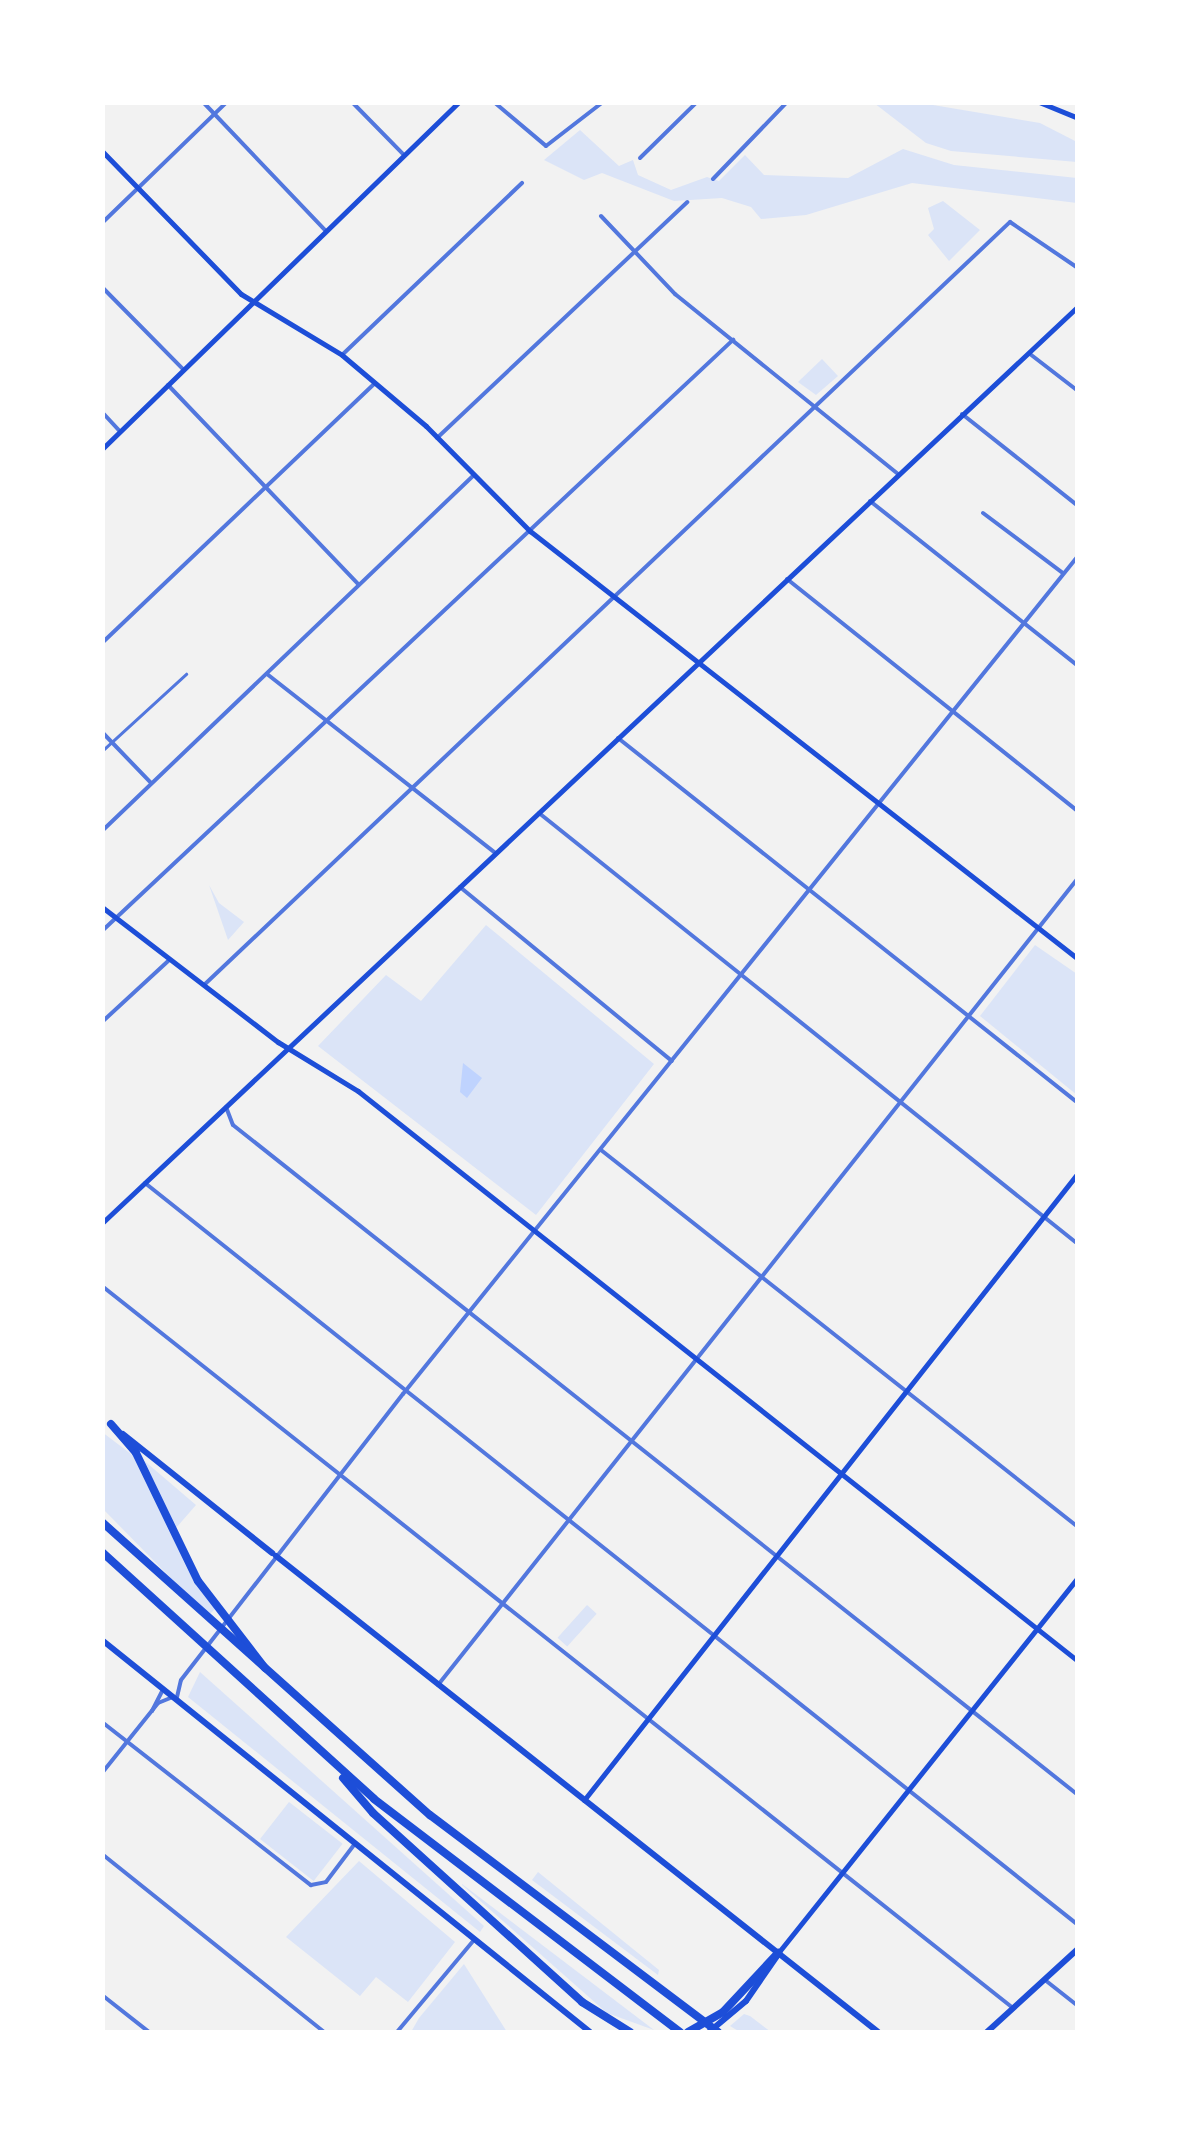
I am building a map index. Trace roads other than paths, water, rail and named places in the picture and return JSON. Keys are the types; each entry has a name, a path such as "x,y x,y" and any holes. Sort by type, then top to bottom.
{"highway":[{"path":"111,1424 136,1453 176,1542 216,1607 279,1685"},
{"path":"102,1522 226,1638 430,1816 718,2032"},
{"path":"102,1552 191,1638 327,1759 680,2032"},
{"path":"327,1759 373,1813 487,1916 594,2012 630,2032"},
{"path":"688,2032 723,2012 778,1953"}],"main road":[{"path":"102,448 459,102"},
{"path":"1039,102 1078,118"},
{"path":"102,151 252,303 342,356 376,383 530,531 1078,959"},
{"path":"102,1223 1078,306"},
{"path":"102,907 288,1049 352,1086 1078,1661"},
{"path":"584,1800 1078,1173"},
{"path":"102,1417 878,2032"},
{"path":"709,2032 746,2001 778,1953 1078,1577"},
{"path":"102,1640 590,2032"},
{"path":"987,2032 1078,1949"},
{"path":"571,2014 598,2032"}],"street":[{"path":"203,102 325,230"},
{"path":"102,223 227,102"},
{"path":"352,102 404,155"},
{"path":"494,102 542,146 552,145 603,102"},
{"path":"640,158 697,102"},
{"path":"714,179 787,102"},
{"path":"342,356 522,183"},
{"path":"437,438 688,202"},
{"path":"601,216 733,340 898,474"},
{"path":"203,986 676,539 705,507 723,498 1016,220 1078,268"},
{"path":"102,286 184,370"},
{"path":"102,931 733,340"},
{"path":"1028,352 1078,392"},
{"path":"102,644 376,383"},
{"path":"168,385 359,585"},
{"path":"102,412 120,431"},
{"path":"962,414 1078,506"},
{"path":"102,831 473,476"},
{"path":"870,501 1078,666"},
{"path":"983,513 1063,573"},
{"path":"152,1711 176,1699 181,1680 274,1554 1078,556"},
{"path":"787,579 1078,811"},
{"path":"267,674 496,854"},
{"path":"102,732 152,784"},
{"path":"618,738 1078,1103"},
{"path":"539,812 1078,1244"},
{"path":"438,1685 1078,878"},
{"path":"460,887 672,1062"},
{"path":"102,1022 170,960"},
{"path":"226,1108 232,1125 1078,1795"},
{"path":"602,1150 1078,1527"},
{"path":"146,1183 403,1394 1078,1925"},
{"path":"102,1286 1014,2008"},
{"path":"102,1772 152,1711 163,1688"},
{"path":"102,1722 311,1886 326,1882 356,1841"},
{"path":"102,1854 324,2032"},
{"path":"396,2032 476,1937"},
{"path":"1044,1980 1078,2006"},
{"path":"102,1995 150,2032"}],"lane":[{"path":"102,751 186,674"}],"water":[{"path":"463,1063 482,1078 467,1098 460,1092"}]}
